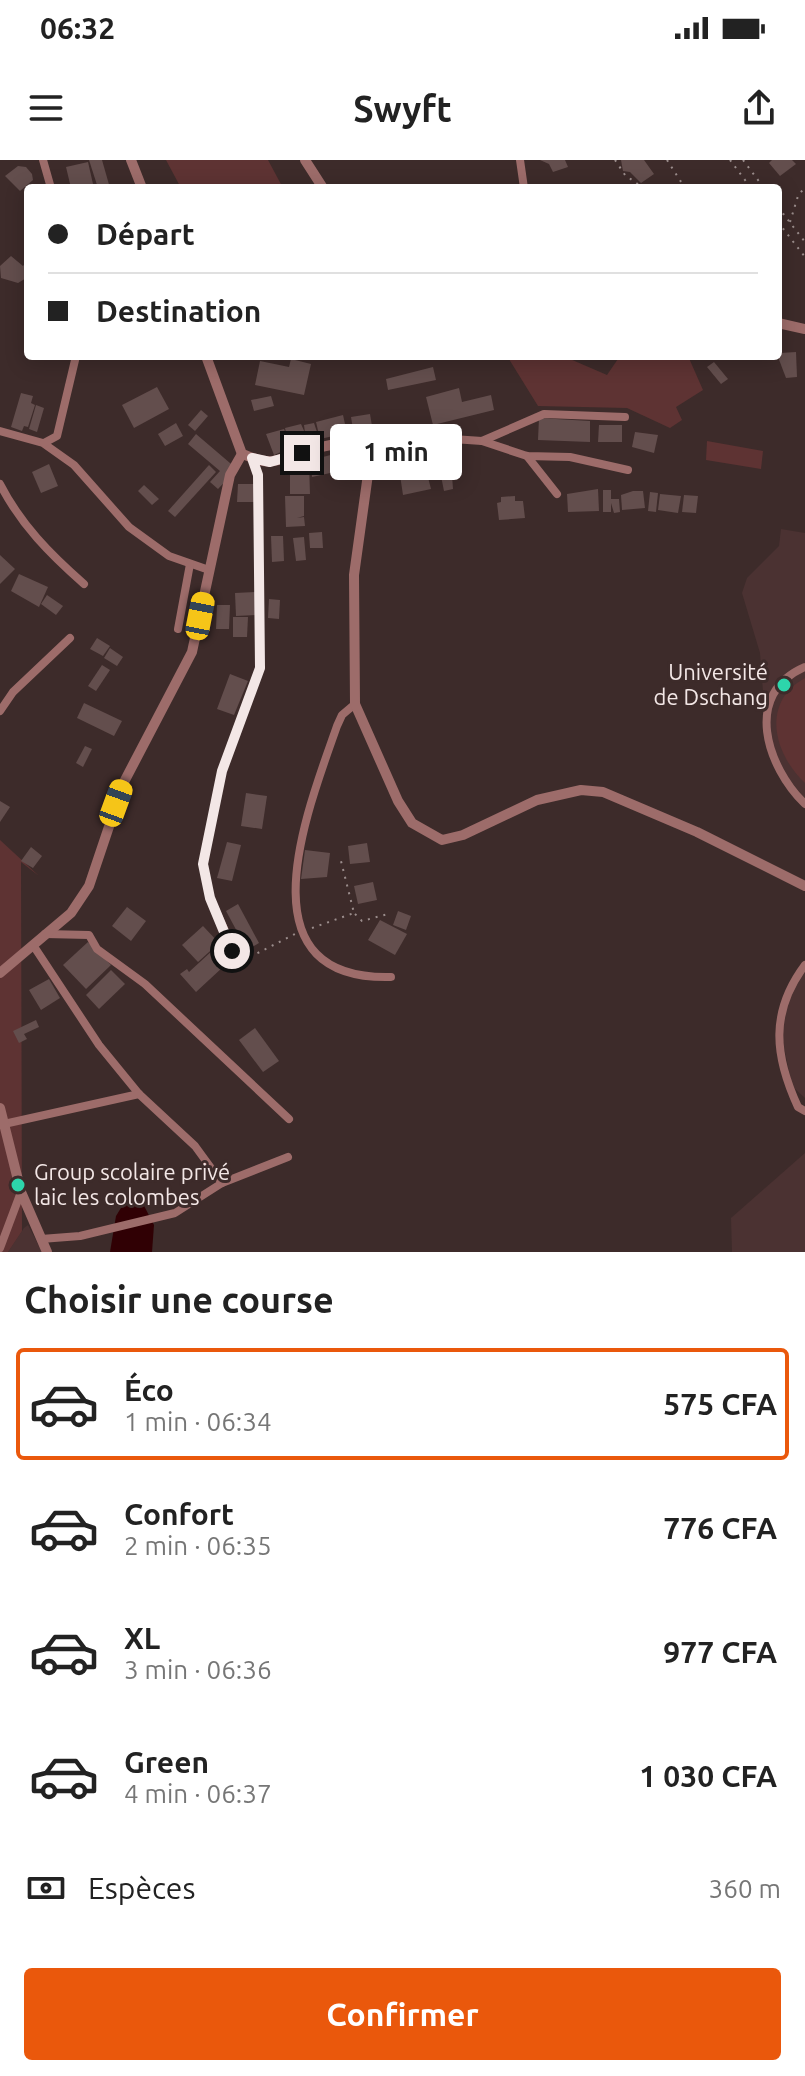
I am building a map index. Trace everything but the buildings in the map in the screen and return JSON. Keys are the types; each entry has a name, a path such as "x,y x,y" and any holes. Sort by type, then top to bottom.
{"street":[{"path":"43,160 50,184"},
{"path":"131,160 140,184"},
{"path":"305,160 320,184"},
{"path":"520,160 523,184"},
{"path":"782,324 805,329"},
{"path":"43,443 53,442 57,436 75,360"},
{"path":"208,360 247,456 258,475 260,668 222,771 203,864 210,898 235,953"},
{"path":"482,441 544,414 625,417"},
{"path":"0,431 43,443 74,465 129,527 169,556 209,570"},
{"path":"247,456 270,462 328,445 363,449 394,435 482,441 527,456 570,457 628,470"},
{"path":"363,449 369,467 354,575 355,704 398,801 412,823 427,835 442,840 463,835 537,800 560,793 581,790 603,792 697,832 805,886"},
{"path":"0,973 71,913 89,886 124,782 192,652 230,475 247,456"},
{"path":"527,456 557,494"},
{"path":"0,484 12,507 42,546 84,584"},
{"path":"178,629 190,564"},
{"path":"0,711 13,692 70,638"},
{"path":"805,670 789,674 775,693 766,735 773,763 787,787 805,804"},
{"path":"355,704 342,715 337,726 301,835 295,897 300,932 337,969 361,978 391,977"},
{"path":"44,934 89,935 97,949 145,984 289,1119"},
{"path":"33,945 74,1002 99,1045 139,1094 195,1146 222,1183"},
{"path":"805,965 788,988 781,1012 779,1039 781,1064 798,1107 805,1111"},
{"path":"4,1124 139,1094"},
{"path":"0,1108 21,1192 47,1252"},
{"path":"41,1239 80,1236 175,1213 222,1183 288,1157"},
{"path":"0,1248 21,1192"}],"path":[{"path":"615,160 625,175 637,184"},
{"path":"667,160 682,184"},
{"path":"730,160 748,184"},
{"path":"743,160 761,184"},
{"path":"790,224 798,196 805,187"},
{"path":"782,213 805,242"},
{"path":"782,227 805,257"},
{"path":"340,857 354,913 362,921 388,914"},
{"path":"235,953 248,958 300,932 354,913"}],"shaded area":[{"path":"166,160 268,160 281,184 179,184"},
{"path":"509,360 572,360 607,375 617,360 690,360 703,390 676,407 682,420 670,428 627,408 538,406"},
{"path":"707,441 763,451 761,469 706,460"},
{"name":"Université de Dschang","path":"781,529 805,533 805,799 774,760 765,717 760,653 742,593 747,578 779,546"},
{"path":"805,678 805,783 785,757 776,728 782,700 791,688"},
{"path":"0,840 39,876 21,862 22,1231 8,1252 0,1252"},
{"path":"805,966 805,1098 792,1086 782,1037 790,987"},
{"path":"805,1153 805,1252 732,1252 731,1218"},
{"path":"141,1200 154,1225 152,1252 110,1252 116,1216 124,1203"},
{"path":"28,1225 42,1252 8,1252 24,1228"}],"place":[{"name":"Université de Dschang","path":"784,685"},
{"name":"Group scolaire privé laic les colombes","path":"18,1185"}],"route":[{"path":"232,951 210,898 203,864 222,771 260,668 258,475 252,458 270,462 302,453"}]}
